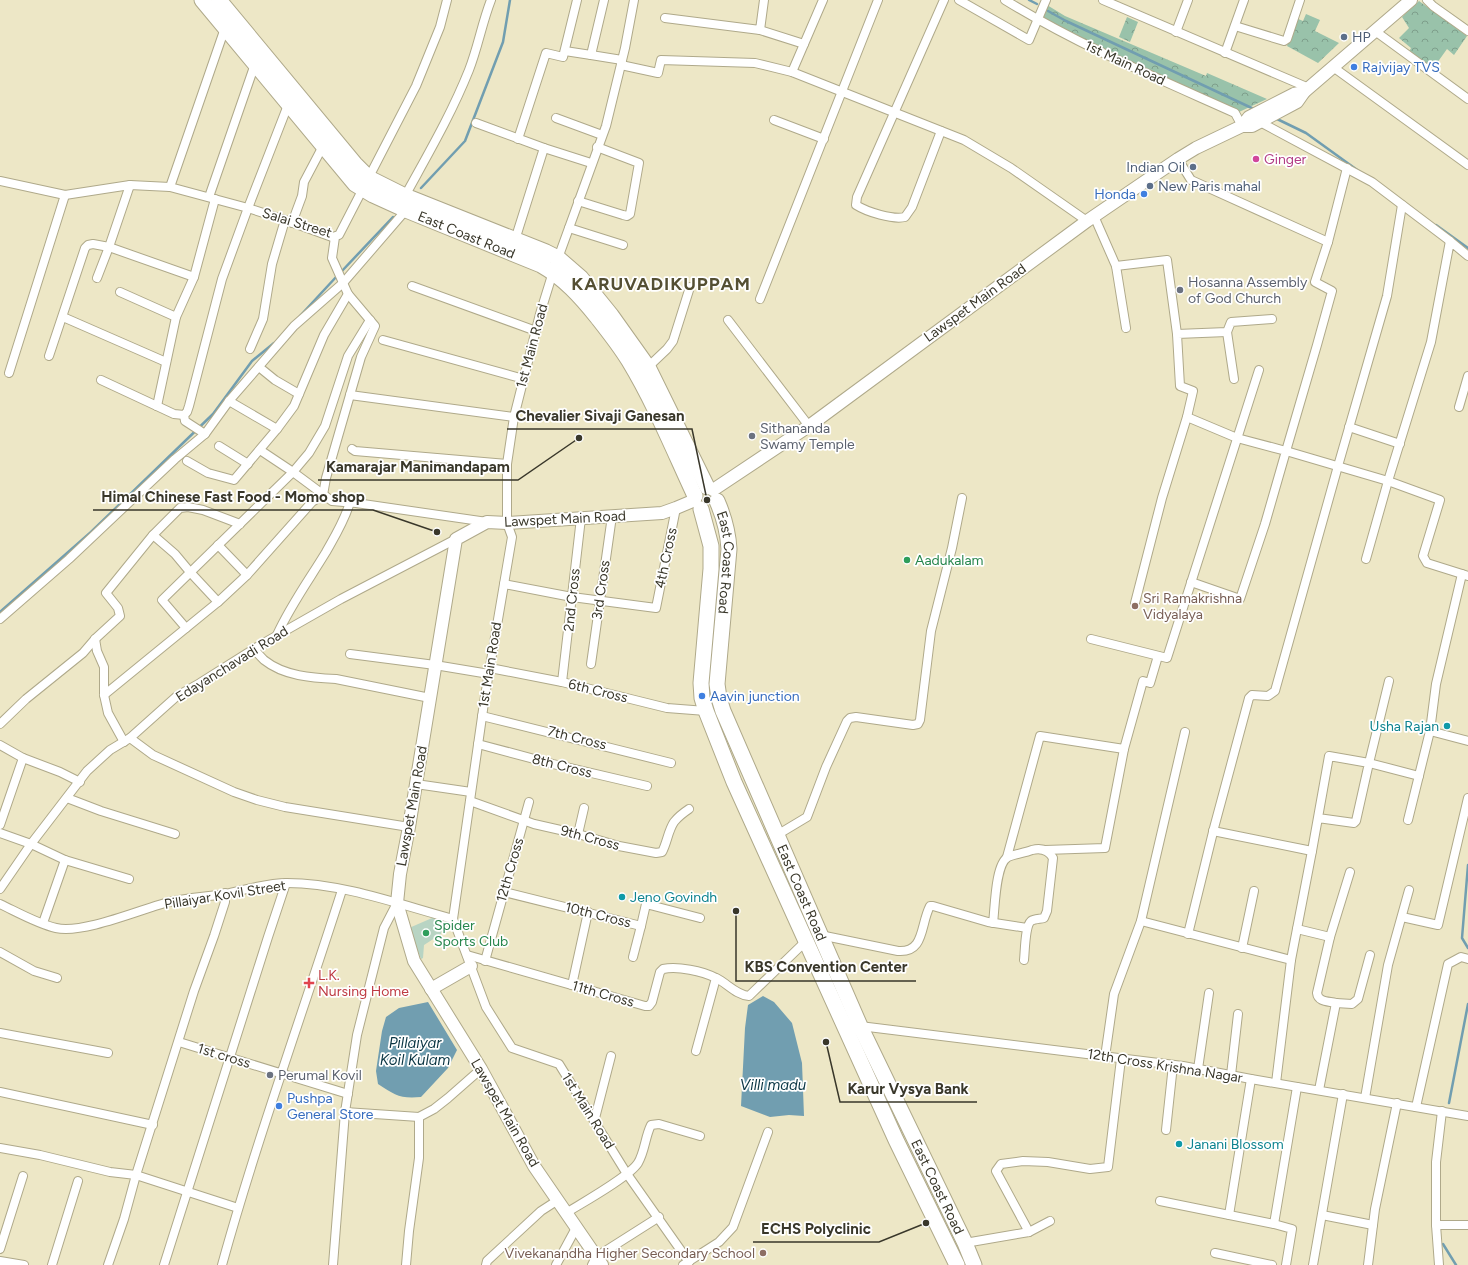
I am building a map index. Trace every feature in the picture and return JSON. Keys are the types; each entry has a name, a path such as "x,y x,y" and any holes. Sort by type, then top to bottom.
{"highway":[{"name":"East Coast Road","path":"202,0 345,173 405,203 542,265 556,265"},
{"name":"East Coast Road","path":"219,0 355,164 366,184"},
{"name":"East Coast Road","path":"405,203 515,240 556,265 581,278 611,315 648,367 713,493 725,520 728,533 729,549 717,684 723,711 860,1026 965,1243 974,1265"},
{"name":"East Coast Road","path":"556,265 629,360 646,390 697,502 711,546 711,569 701,683 702,698 706,711 734,782 896,1140 956,1265"},
{"path":"697,502 699,489 713,493"},
{"name":"East Coast Road","path":"697,502 704,510 711,509 713,493"}],"street":[{"name":"Salai Street","path":"0,181 65,195 130,185 170,187 248,208 335,237 339,235 416,86 440,27 447,0"},
{"path":"0,619 69,559 175,459 205,434 229,401 294,326 342,280 405,203 443,129 469,71 491,0"},
{"path":"518,139 546,53 563,57 576,0"},
{"path":"592,55 604,0"},
{"name":"1st Main Road","path":"634,0 606,126 591,163 556,265 536,331 514,417 507,464 507,523 512,537 482,716 453,919 486,1007 512,1048 559,1064 627,1174 658,1217 686,1263"},
{"path":"760,30 764,0"},
{"path":"792,72 823,0"},
{"path":"760,299 878,0"},
{"path":"941,131 912,207 905,217 899,219 890,217 860,208 856,205 857,197 944,0"},
{"path":"959,0 1030,40 1046,0"},
{"name":"1st Main Road","path":"1005,0 1037,20 1118,60 1235,113 1242,126"},
{"path":"1105,0 1306,90"},
{"path":"1176,32 1188,0"},
{"path":"1225,53 1244,0"},
{"path":"1235,26 1284,41 1287,39 1300,0"},
{"path":"1242,126 1252,126 1297,102 1306,90 1410,0"},
{"path":"1428,0 1433,6 1468,32"},
{"path":"665,18 760,30 804,44"},
{"path":"170,187 225,28"},
{"path":"1375,31 1468,99"},
{"path":"565,51 592,55 658,73 662,60 755,63 792,72 964,140 1091,218 1116,266 1126,328"},
{"path":"157,406 176,317 194,277 212,198 255,64"},
{"path":"1333,67 1468,165"},
{"path":"1242,126 1249,117 1294,94 1306,90"},
{"path":"205,434 185,421 184,415 190,406 222,279 288,105"},
{"path":"556,118 602,135"},
{"path":"774,120 824,139"},
{"path":"1260,122 1372,182 1468,256"},
{"path":"476,123 518,139 591,163"},
{"name":"Lawspet Main Road","path":"713,493 809,426 1091,218 1196,148 1242,126"},
{"path":"250,349 263,319 272,264 288,221 302,196 304,182 323,146"},
{"path":"578,201 623,215 627,216 630,214 639,162 597,147"},
{"path":"515,240 544,148"},
{"path":"1178,159 1191,180 1328,242"},
{"path":"1191,582 1240,599 1265,524 1332,291 1315,282 1328,242 1347,168"},
{"path":"97,278 130,185"},
{"path":"9,373 65,195"},
{"path":"1188,934 1213,831 1249,698 1252,695 1257,694 1268,696 1275,691 1387,296 1402,204"},
{"path":"569,228 623,245"},
{"path":"104,695 218,602 247,575 312,502 323,495 326,478 350,395 362,357 375,326 348,294 332,258 335,237"},
{"path":"1366,559 1388,480 1431,342 1450,241"},
{"path":"49,356 88,245 93,244 109,247 194,277"},
{"path":"1116,266 1167,260 1177,334 1180,386 1193,391 1187,417 1162,498 1135,602"},
{"path":"412,286 536,331"},
{"path":"648,367 667,350 673,341 690,287"},
{"path":"120,292 176,317"},
{"path":"187,461 208,472 234,480 260,450 294,406 324,335 348,294"},
{"path":"63,317 166,362"},
{"path":"1234,379 1227,332 1231,322 1272,319"},
{"path":"186,628 162,600 293,472 309,454 325,426 348,356 370,320"},
{"path":"728,320 809,426"},
{"path":"1177,334 1227,332"},
{"path":"383,340 524,379"},
{"path":"259,367 276,380 299,394"},
{"path":"1090,639 1167,658 1259,370"},
{"path":"1459,407 1468,376"},
{"path":"101,380 174,414 184,415"},
{"path":"350,395 514,417"},
{"path":"229,401 277,429"},
{"path":"1187,417 1237,438 1388,480 1440,500 1423,556 1424,560 1426,563 1465,575 1436,684 1430,731 1408,820"},
{"path":"1349,427 1400,444"},
{"path":"219,446 248,464"},
{"path":"352,449 355,451 507,464"},
{"path":"260,450 332,501 350,502 487,522"},
{"path":"777,835 807,817 826,767 847,721 850,718 856,717 914,725 918,724 920,720 932,631 952,548 962,498"},
{"path":"277,635 288,613 338,532 348,512 350,502"},
{"name":"Lawspet Main Road","path":"596,1262 558,1200 534,1166 480,1069 414,960 397,903 400,874 456,539 487,522 507,523 662,513 697,502"},
{"path":"0,724 26,699 83,654 95,639 120,616 118,608 106,592 153,535 180,508 188,507 203,510 240,524"},
{"name":"4th Cross","path":"600,600 656,608 676,508"},
{"name":"3rd Cross","path":"591,664 612,516"},
{"name":"2nd Cross","path":"562,682 581,518"},
{"path":"153,535 175,554 218,602"},
{"name":"Edayanchavadi Road","path":"0,889 87,771 110,750 127,740 177,696 277,635 341,599 456,539"},
{"path":"218,545 247,575"},
{"path":"504,584 572,597 600,600"},
{"path":"95,639 104,667 104,695 108,713 127,740 153,755 234,792 257,800 409,827"},
{"path":"254,649 264,660 276,668 288,673 323,679 336,679 430,698"},
{"name":"6th Cross","path":"350,654 489,671 562,682 667,708 706,711"},
{"path":"993,923 998,876 1002,862 1007,858 1037,849 1105,848 1124,749 1143,680 1150,683 1158,656"},
{"path":"1318,818 1354,823 1356,821 1389,681"},
{"name":"7th Cross","path":"482,716 671,762"},
{"path":"1430,731 1468,741"},
{"path":"1105,1057 1114,994 1141,921 1185,732"},
{"path":"1007,858 1040,736 1124,749"},
{"name":"8th Cross","path":"478,744 553,764 647,786"},
{"path":"0,745 23,758 60,772 80,782"},
{"path":"1276,1083 1291,960 1329,756 1369,763 1419,776"},
{"path":"0,825 23,758"},
{"path":"416,784 471,792"},
{"path":"67,798 101,811 176,834"},
{"path":"1402,917 1438,925 1468,798"},
{"name":"9th Cross","path":"470,801 524,821 619,846 656,853 662,852 665,848 673,823 689,810"},
{"name":"12th Cross","path":"485,961 529,802"},
{"path":"578,834 584,808"},
{"path":"1213,831 1312,851"},
{"path":"0,833 32,844 65,860 129,879"},
{"path":"1024,960 1027,928 1029,923 1033,920 1044,918 1047,911 1052,858 1050,853 1045,850"},
{"path":"43,923 65,860"},
{"path":"1350,872 1330,937 1317,997 1320,1000 1352,1004 1358,999 1370,955"},
{"path":"164,1265 286,883"},
{"name":"Pillaiyar Kovil Street","path":"0,904 56,928 71,929 96,924 166,903 286,883 321,885 397,903 453,919"},
{"path":"222,1265 254,1155 342,890"},
{"path":"1365,1098 1388,964 1409,890"},
{"name":"10th Cross","path":"504,892 641,926 646,904 700,918"},
{"path":"1242,948 1254,892"},
{"path":"108,1265 124,1219 136,1175 194,991 225,902 225,894"},
{"path":"333,1265 346,1112 357,1035 384,928 397,903"},
{"path":"820,935 905,952 916,947 930,906 993,923 1027,928"},
{"path":"572,986 588,912"},
{"path":"1141,921 1291,960"},
{"path":"633,957 641,926"},
{"path":"1297,929 1330,937"},
{"name":"11th Cross","path":"469,960 485,961 645,1006 650,1006 660,972 663,969 668,968 697,971 716,978 743,995 749,996 806,941"},
{"path":"0,952 34,971 57,978"},
{"path":"1416,1107 1448,964 1461,957 1468,958"},
{"path":"431,989 469,960"},
{"path":"696,1051 716,978"},
{"path":"1198,1069 1208,993"},
{"path":"1319,1090 1336,1003"},
{"path":"1231,1075 1238,1014"},
{"name":"12th Cross Krishna Nagar","path":"860,1026 1173,1065 1468,1116"},
{"path":"0,1033 108,1052"},
{"name":"1st cross","path":"179,1042 348,1094"},
{"path":"594,1122 611,1056"},
{"path":"1029,1232 996,1171 1001,1164 1022,1161 1048,1162 1090,1170 1108,1167 1121,1059"},
{"path":"1166,1130 1173,1065"},
{"path":"346,1112 419,1117 448,1098 480,1069"},
{"path":"1229,1215 1251,1079"},
{"path":"1274,1224 1297,1086"},
{"path":"0,1092 153,1125"},
{"path":"1313,1265 1343,1094"},
{"path":"1368,1265 1373,1225 1396,1103"},
{"path":"1439,1265 1436,1225 1436,1162 1442,1111"},
{"path":"406,1265 410,1224 420,1158 419,1117"},
{"path":"566,1214 627,1174 636,1166 640,1159 651,1125 659,1124 700,1136"},
{"path":"686,1263 719,1242 732,1227 768,1132"},
{"path":"0,1148 40,1155 110,1172 136,1175 238,1208"},
{"path":"0,1249 23,1176"},
{"path":"52,1265 78,1180"},
{"path":"486,1265 487,1261 541,1211 558,1200"},
{"path":"1160,1201 1292,1229 1286,1265"},
{"path":"1322,1215 1373,1225"},
{"path":"596,1262 658,1217"},
{"path":"965,1243 1029,1232 1050,1221"},
{"path":"1436,1225 1468,1225"},
{"path":"556,1265 576,1228"},
{"path":"1215,1254 1272,1265"},
{"path":"0,1260 24,1265"}],"green space":[{"path":"1419,1 1467,36 1454,55 1447,49 1432,70 1408,54 1411,48 1399,38 1409,28 1402,17"},
{"path":"1047,5 1065,16 1206,76 1207,73 1267,99 1239,112 1041,20"},
{"path":"1306,14 1320,20 1315,31 1339,43 1318,63 1287,46 1296,18 1303,21"},
{"path":"1127,17 1138,22 1130,42 1119,37"},
{"path":"439,915 444,919 441,934 424,945 423,958 421,959 409,928"}],"water":[{"name":"Villi madu","path":"763,996 774,1002 792,1023 802,1063 804,1116 789,1115 770,1117 741,1106 745,1028 748,1005"},
{"name":"Pillaiyar Koil Kulam","path":"428,1002 457,1050 448,1068 421,1097 403,1097 378,1084 376,1071 382,1031 386,1017 399,1008"}],"waterway":[{"path":"421,188 465,141 503,42 510,0"},
{"path":"1029,0 1037,4"},
{"path":"1048,11 1066,21 1256,110"},
{"path":"1275,118 1306,133 1360,172"},
{"path":"341,272 393,217"},
{"path":"1436,225 1468,248"},
{"path":"300,316 337,276"},
{"path":"0,612 91,532 213,414 252,361 274,343"},
{"path":"1468,865 1462,938 1468,948"},
{"path":"1449,1103 1468,1004"},
{"path":"1443,1244 1456,1265"}],"place":[{"name":"HP","path":"1344,37"},
{"name":"Rajvijay TVS","path":"1354,67"},
{"name":"Ginger","path":"1256,159"},
{"name":"Indian Oil","path":"1193,167"},
{"name":"New Paris mahal","path":"1150,186"},
{"name":"Honda","path":"1144,194"},
{"name":"Hosanna Assembly of God Church","path":"1180,290"},
{"name":"Sithananda Swamy Temple","path":"752,436"},
{"name":"Kamarajar Manimandapam","path":"579,438"},
{"name":"Chevalier Sivaji Ganesan","path":"707,500"},
{"name":"Himal Chinese Fast Food - Momo shop","path":"437,532"},
{"name":"Aadukalam","path":"907,560"},
{"name":"Sri Ramakrishna Vidyalaya","path":"1135,606"},
{"name":"Aavin junction","path":"702,696"},
{"name":"Usha Rajan","path":"1447,726"},
{"name":"Jeno Govindh","path":"622,897"},
{"name":"KBS Convention Center","path":"736,911"},
{"name":"Spider Sports Club","path":"426,933"},
{"name":"L.K. Nursing Home","path":"309,983"},
{"name":"Karur Vysya Bank","path":"826,1042"},
{"name":"Perumal Kovil","path":"270,1075"},
{"name":"Pushpa General Store","path":"279,1106"},
{"name":"Janani Blossom","path":"1179,1144"},
{"name":"ECHS Polyclinic","path":"926,1223"},
{"name":"Vivekanandha Higher Secondary School","path":"763,1253"}],"district":[{"name":"KARUVADIKUPPAM","path":"661,284"}]}
